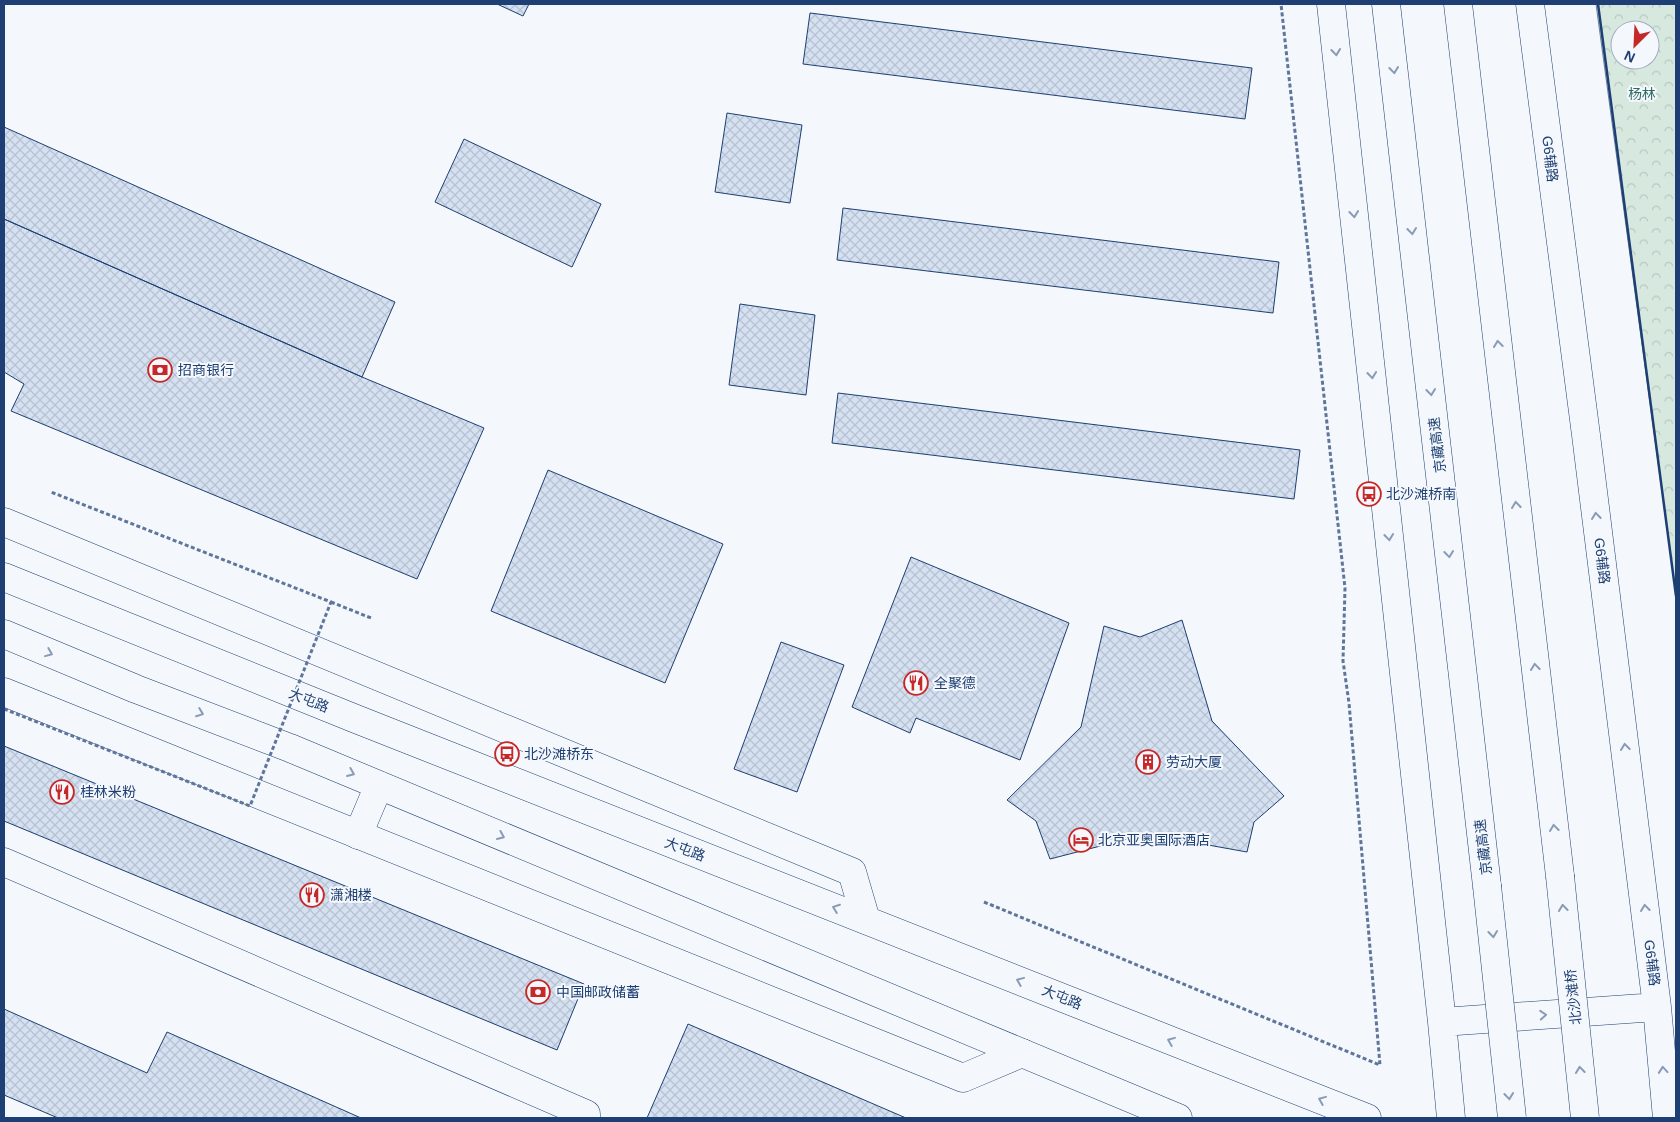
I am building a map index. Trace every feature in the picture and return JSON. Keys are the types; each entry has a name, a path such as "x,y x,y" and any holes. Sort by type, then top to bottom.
{"main road":[{"path":"1331,4 1451,1118"},
{"name":"京藏高速","path":"1386,4 1488,886 1512,1118"},
{"name":"北沙滩桥","path":"1458,4 1560,876 1586,1118"},
{"name":"G6辅路","path":"1530,4 1589,454 1657,1007 1667,1118"},
{"path":"4,522 852,872 866,920"},
{"name":"大屯路","path":"4,577 356,719 1367,1118"},
{"path":"4,634 136,689 290,748 1178,1118"},
{"path":"4,692 963,1078 1022,1053"},
{"path":"358,835 379,785"},
{"path":"4,862 586,1114 586,1118"},
{"path":"1442,1022 1657,1007"}],"path":[{"path":"984,902 1380,1065 1344,661 1345,588 1281,4"},
{"path":"51,492 371,618"},
{"path":"4,709 250,806 331,602"}],"green space":[{"name":"杨林","path":"1596,4 1676,4 1676,595"}],"building":[{"path":"497,4 529,4 523,16"},
{"path":"810,13 1252,68 1245,119 803,64"},
{"path":"727,113 802,125 790,203 715,192"},
{"path":"4,127 395,302 362,377 4,219"},
{"path":"464,139 601,204 572,267 435,202"},
{"path":"843,208 1279,262 1273,313 837,260"},
{"path":"4,219 362,377 484,428 417,579 11,411 24,384 4,372"},
{"path":"740,304 815,315 806,395 729,385"},
{"path":"838,393 1300,450 1294,499 832,443"},
{"path":"548,470 723,544 665,683 491,611"},
{"path":"911,557 1069,623 1020,760 916,718 910,733 852,707"},
{"name":"劳动大厦","path":"1182,620 1212,721 1284,796 1254,822 1247,852 1147,834 1050,859 1036,821 1007,800 1081,727 1104,626 1140,637"},
{"path":"781,642 844,665 797,792 734,769"},
{"path":"4,746 584,984 557,1050 4,821"},
{"path":"4,1009 147,1073 167,1032 361,1118 58,1118 4,1095"},
{"path":"688,1024 906,1118 647,1118"}],"wall":[{"path":"1598,4 1676,596"}],"place":[{"name":"招商银行","path":"160,370"},
{"name":"北沙滩桥南","path":"1369,494"},
{"name":"全聚德","path":"916,683"},
{"name":"北沙滩桥东","path":"507,754"},
{"name":"劳动大厦","path":"1148,762"},
{"name":"桂林米粉","path":"62,792"},
{"name":"北京亚奥国际酒店","path":"1081,840"},
{"name":"潇湘楼","path":"312,895"},
{"name":"中国邮政储蓄","path":"538,992"}]}
